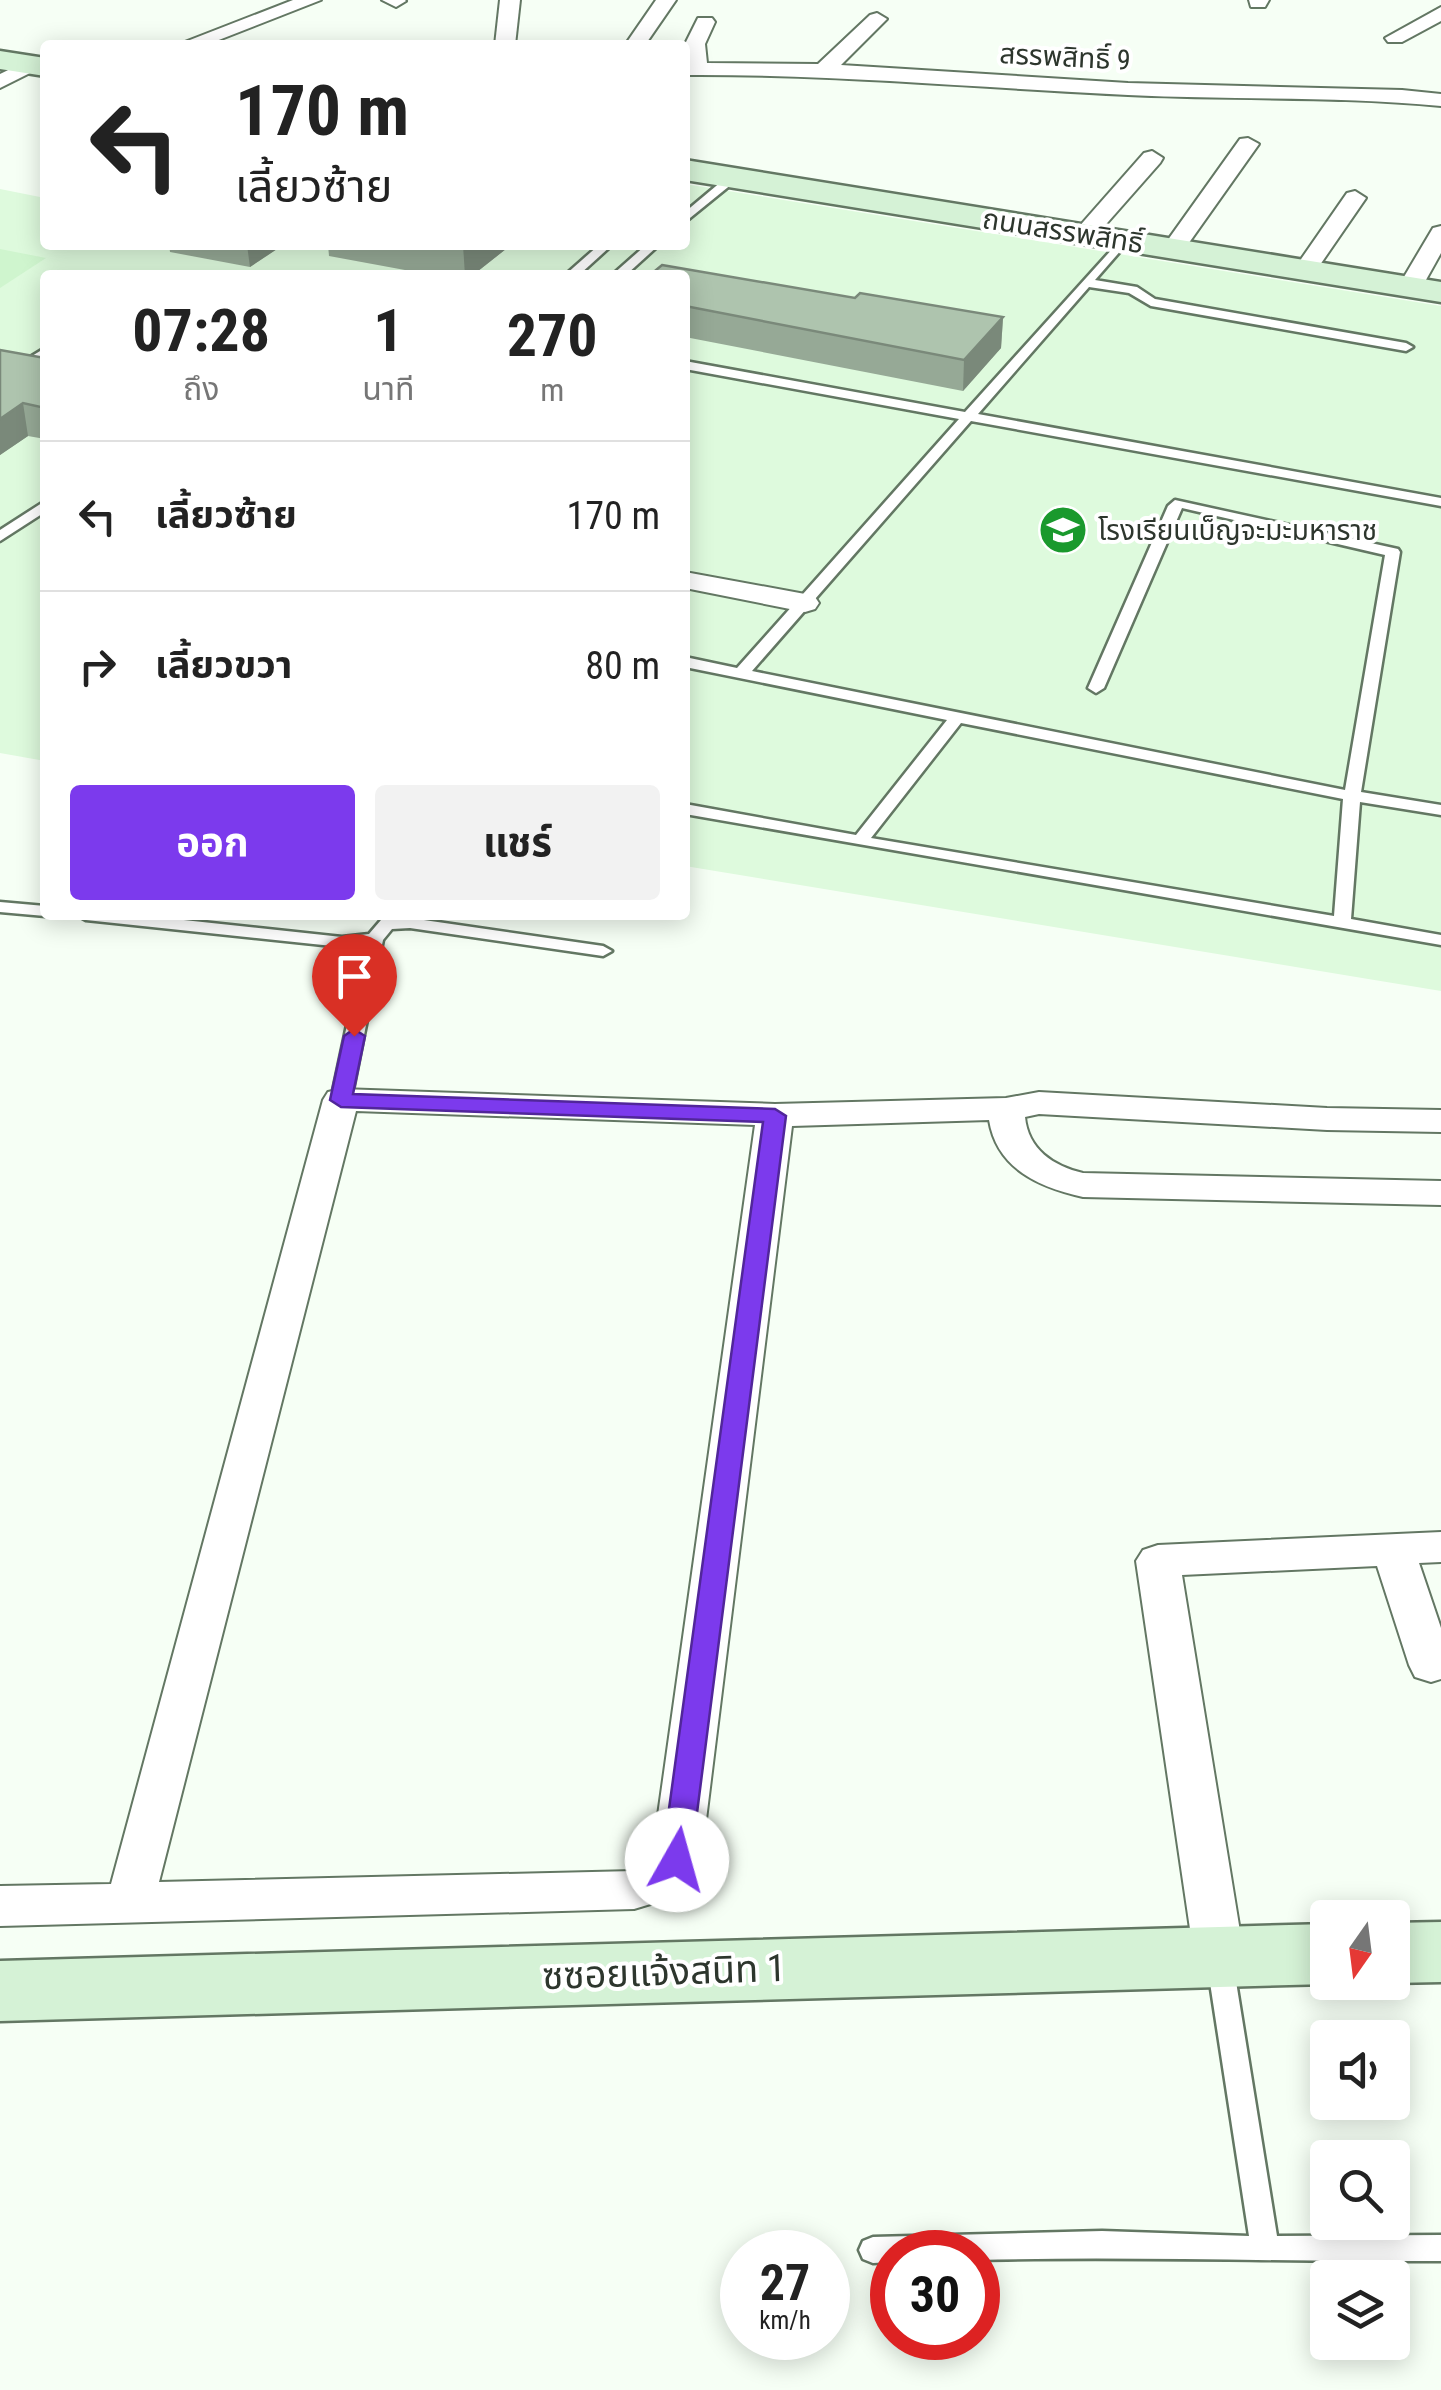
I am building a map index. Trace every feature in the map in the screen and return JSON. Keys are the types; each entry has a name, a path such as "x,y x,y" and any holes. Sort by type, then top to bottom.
{"main road":[{"path":"0,60 38,66"},
{"name":"ถนนสรรพสิทธิ์","path":"690,173 1426,290"},
{"path":"1410,1952 1441,1952"},
{"name":"ซซอยแจ้งสนิท 1","path":"0,1991 1310,1954"}],"street":[{"path":"201,40 311,0"},
{"path":"506,40 510,0"},
{"path":"639,40 666,0"},
{"path":"1395,38 1441,13"},
{"path":"826,69 877,18"},
{"path":"691,69 695,44 705,22"},
{"path":"0,82 38,66"},
{"name":"สรรพสิทธิ์ 9","path":"691,69 826,69 1126,89 1384,93 1441,100"},
{"path":"1173,248 1248,144"},
{"path":"1085,234 1152,158"},
{"path":"1304,270 1355,198"},
{"path":"1426,290 1441,233"},
{"path":"690,581 805,603"},
{"path":"130,1902 341,1100 775,1116 1006,1109 1039,1103 1327,1119 1441,1120"},
{"path":"1006,1109 1005,1131 1033,1166 1054,1180 1084,1185 1441,1193"},
{"path":"0,1906 634,1890 670,1879 677,1860 775,1116"},
{"path":"1219,1956 1158,1561 1441,1547"},
{"path":"1393,1550 1431,1664"}],"lane":[{"path":"690,214 732,178"},
{"path":"741,674 1124,240"},
{"path":"576,270 600,250"},
{"path":"624,270 647,250"},
{"path":"1087,283 1133,290 1150,302 1406,347"},
{"path":"40,354 12,368 40,374"},
{"path":"690,366 1441,502"},
{"path":"1096,688 1175,506 1191,505 1386,548 1394,557 1352,796 1342,923"},
{"path":"0,537 40,509"},
{"path":"690,663 956,719 1441,810"},
{"path":"860,841 956,719"},
{"path":"690,810 1441,940"},
{"path":"0,907 40,911"},
{"path":"133,920 342,942 374,939"},
{"path":"341,1100 374,939 387,924 410,922 602,951"},
{"path":"1219,1956 1265,2249"},
{"path":"1000,2247 1441,2248"}],"shaded area":[{"name":"โรงเรียนเบ็ญจะมะมหาราช","path":"690,185 1441,306 1441,991 690,867 690,270 40,270 40,760 0,753 0,189 40,197 40,250 690,250"},
{"path":"0,249 46,258 0,288"}],"building":[{"path":"662,265 855,298 860,293 1003,317 964,360 690,307 690,270 656,270"},
{"path":"0,350 40,357 40,407 23,403 0,419"}],"place":[{"name":"โรงเรียนเบ็ญจะมะมหาราช","path":"1063,530"}],"route":[{"path":"354,1036 341,1100 775,1116 677,1860"}]}
